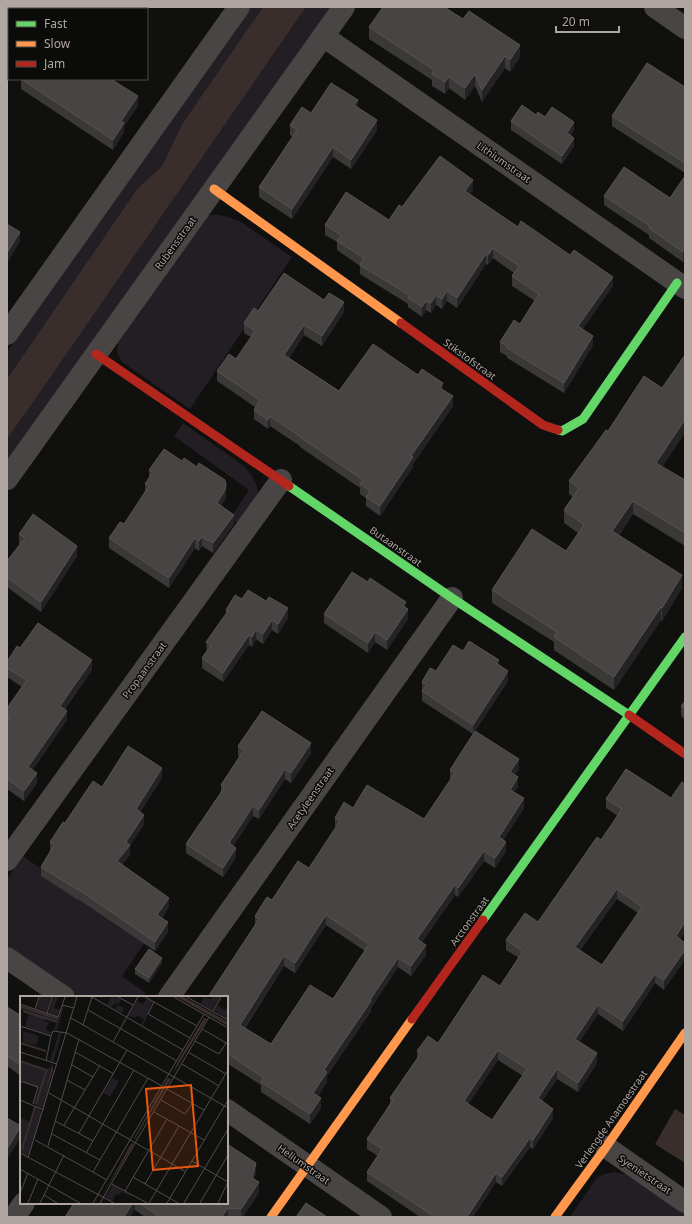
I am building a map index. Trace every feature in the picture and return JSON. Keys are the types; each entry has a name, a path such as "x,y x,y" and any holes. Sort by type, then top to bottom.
{"street":[{"path":"7,334 239,7"},
{"name":"Rubensstraat","path":"7,480 344,7"},
{"path":"655,7 685,28"},
{"name":"Lithiumstraat","path":"323,36 681,286"},
{"name":"Stikstofstraat","path":"214,189 543,425 562,431 583,419 681,286"},
{"name":"Butaanstraat","path":"96,354 452,598 630,715 685,754"},
{"name":"Propaanstraat","path":"7,860 281,480"},
{"name":"Acetyleenstraat","path":"169,996 452,598"},
{"name":"Arctonstraat","path":"271,1217 685,637"},
{"path":"7,958 63,996"},
{"name":"Verlengde Anamoestraat","path":"555,1217 606,1147 685,1033"},
{"name":"Heliumstraat","path":"228,1111 381,1217"},
{"name":"Syenietstraat","path":"606,1147 685,1202"},
{"path":"14,1217 23,1204"}],"shaded area":[{"path":"250,7 263,7 182,124 162,166 137,189 7,379 7,352"},
{"path":"263,7 306,7 7,439 7,379 137,189 162,166 182,124"},
{"path":"306,7 331,7 7,462 7,439"},
{"path":"208,215 228,217 241,222 292,257 190,409 122,362 117,353 118,342"},
{"path":"183,423 244,466 254,480 258,489 258,498 241,525 230,518 249,490 174,436"},
{"path":"23,856 145,942 122,976 146,993 144,996 79,996 7,946 7,879"},
{"path":"675,1109 685,1115 685,1163 655,1144"},
{"path":"614,1172 625,1174 685,1213 685,1217 570,1217 596,1179 604,1174"}],"building":[{"path":"7,7 49,7 8,8 8,40"},
{"path":"383,7 386,9 387,7 444,7 463,19 469,11 520,45 510,60 505,56 482,90 475,74 465,88 449,77 445,82 432,74 434,70 369,27"},
{"path":"647,63 685,87 685,163 612,116"},
{"path":"23,80 113,80 138,96 121,121 124,123 113,140"},
{"path":"331,83 358,100 354,105 377,120 351,160 333,147 292,209 259,187 297,130 290,125 302,107 311,113"},
{"path":"522,105 536,115 538,112 545,117 552,107 574,122 567,133 574,138 562,156 511,121"},
{"path":"440,156 473,180 465,191 518,227 521,221 570,255 574,250 613,277 578,326 593,336 564,383 507,348 508,347 500,342 514,320 520,324 539,294 512,276 519,266 493,248 488,255 486,254 457,298 447,291 442,299 436,295 431,303 426,301 422,307 408,298 409,295 360,265 364,258 337,241 341,235 325,225 346,192 389,220 399,205 402,207"},
{"path":"624,167 670,198 685,176 685,250 683,252 649,228 650,226 604,196"},
{"path":"7,224 20,232 7,253"},
{"path":"284,273 324,300 329,293 344,302 322,336 304,325 284,355 339,391 373,344 418,375 422,369 443,383 440,388 453,396 411,456 413,457 380,506 366,497 370,491 360,484 363,480 270,416 268,420 254,410 260,400 217,371 229,354 236,359 255,331 244,323 254,308 258,311"},
{"path":"685,355 685,422 684,421 656,463 685,480 685,533 633,501 612,531 682,575 662,608 661,607 614,677 554,637 557,632 492,590 532,529 566,551 584,525 564,510 579,488 569,481 606,430 608,431 644,376 662,388"},
{"path":"164,449 182,461 184,458 197,467 199,463 225,480 225,490 217,503 234,515 213,543 202,537 199,541 195,538 169,578 109,538 120,522 124,524 149,486 145,484 153,472 149,470"},
{"path":"33,514 77,546 41,602 7,577 7,561 25,538 19,534"},
{"path":"352,572 368,582 370,578 406,602 403,606 408,609 387,640 375,632 368,643 324,614"},
{"path":"248,590 266,601 269,597 288,608 278,624 272,620 263,634 256,630 252,637 249,635 223,673 202,658 211,645 206,642 228,611 226,610 235,595 242,599"},
{"path":"38,623 92,660 60,706 67,711 28,767 37,773 24,791 7,779 7,721 9,718 7,717 7,708 27,680 7,668 7,662 17,646 20,648"},
{"path":"469,641 499,660 496,663 508,671 473,725 422,691 427,685 422,682 430,668 436,671 453,645 463,651"},
{"path":"685,701 685,709 681,706"},
{"path":"262,711 311,743 291,773 285,769 259,810 253,806 229,843 236,848 223,868 186,844 224,788 221,785 244,750 238,746"},
{"path":"475,731 519,759 510,772 518,777 510,790 524,798 499,837 506,842 495,858 484,851 458,888 455,885 417,939 426,945 411,966 398,958 324,1070 327,1072 313,1093 321,1098 310,1114 261,1082 264,1078 228,1054 228,996 209,996 259,919 255,916 267,897 272,900 298,861 309,868 340,821 335,818 344,802 353,808 367,785 424,819 455,773 450,770","holes":["326,915 369,944 333,999 310,985 271,1044 240,1025 284,956 295,963"]},
{"path":"128,746 162,768 136,809 144,815 126,842 130,845 117,861 169,898 157,915 168,922 155,942 78,889 41,867 54,845 50,842 63,822 65,823 93,781 102,787"},
{"path":"626,769 671,798 682,782 685,784 685,922 676,936 685,943 685,950 664,980 655,974 623,1021 598,1005 575,1039 597,1053 578,1083 557,1069 538,1098 553,1109 533,1140 530,1138 502,1177 496,1173 467,1217 435,1217 367,1172 382,1149 367,1139 393,1100 390,1098 421,1053 417,1051 428,1036 438,1043 483,975 500,986 523,951 506,940 525,913 538,922 597,837 601,840 622,809 606,799","holes":["617,889 642,907 602,965 575,947","498,1050 527,1069 492,1120 464,1101"]},
{"path":"149,949 162,958 149,978 135,969"},
{"path":"7,1007 20,1015 20,1064 7,1056"},
{"path":"7,1118 20,1125 20,1128 7,1149"},
{"path":"228,1145 256,1163 252,1178 259,1182 241,1209 228,1208 222,1217 160,1217 140,1204 228,1204"},
{"path":"306,1203 327,1217 296,1217"},
{"path":"73,1204 132,1204 124,1217 65,1217"}],"traffic: fast":[{"path":"558,430 562,431 583,419 677,283"},
{"path":"289,486 452,598 629,715"},
{"path":"483,920 685,637"}],"traffic: slow":[{"path":"214,189 401,323"},
{"path":"271,1217 412,1019"},
{"path":"555,1217 606,1147 685,1033"}],"traffic: jam":[{"path":"401,323 543,425 558,430"},
{"path":"96,354 289,486"},
{"path":"629,715 685,754"},
{"path":"412,1019 483,920"}]}
